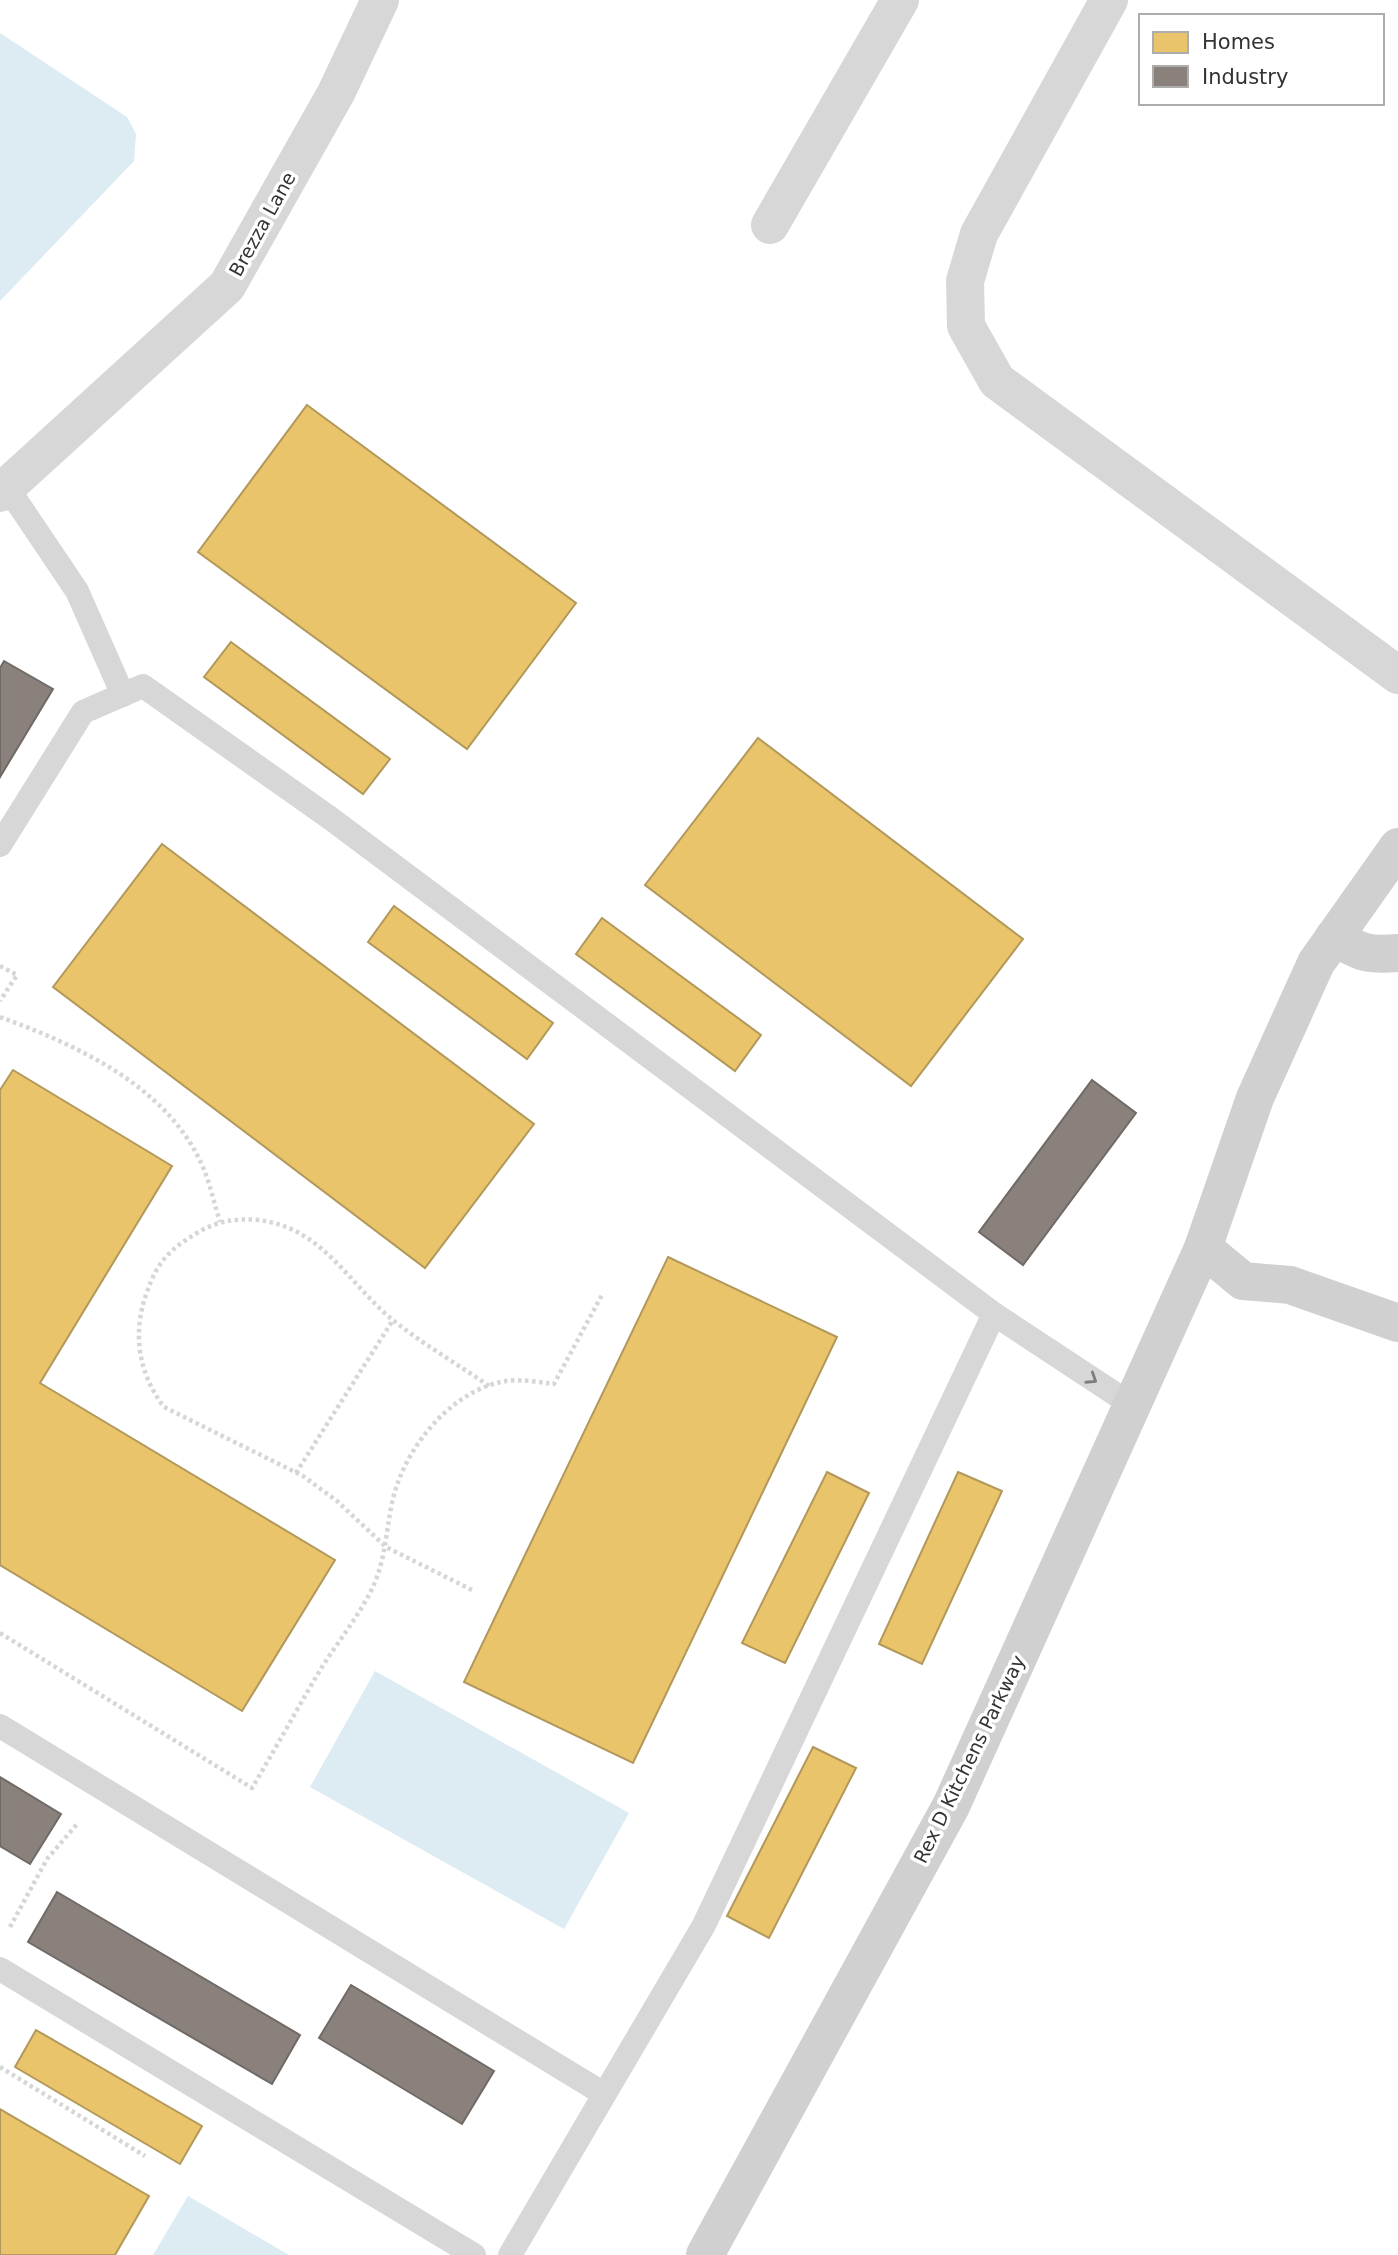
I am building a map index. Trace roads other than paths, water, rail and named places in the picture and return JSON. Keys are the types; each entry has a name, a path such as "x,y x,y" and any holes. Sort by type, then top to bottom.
{"street":[{"name":"Brezza Lane","path":"3,490 227,286 336,93 380,0"},
{"path":"770,225 900,0"},
{"path":"1109,0 979,234 965,281 965,327 997,381 1398,675"},
{"name":"Rex D Kitchens Parkway","path":"705,2255 951,1806 1203,1248 1255,1098 1316,963 1398,847"},
{"path":"1334,937 1360,952 1376,955 1398,953"},
{"path":"1203,1248 1243,1280 1290,1285 1398,1323"}],"lane":[{"path":"3,490 77,590 124,695"},
{"path":"0,845 83,712 143,686 319,810 993,1314 1132,1405"},
{"path":"510,2255 704,1925 993,1314"},
{"path":"0,1726 604,2094"},
{"path":"0,1969 474,2255"}]}
